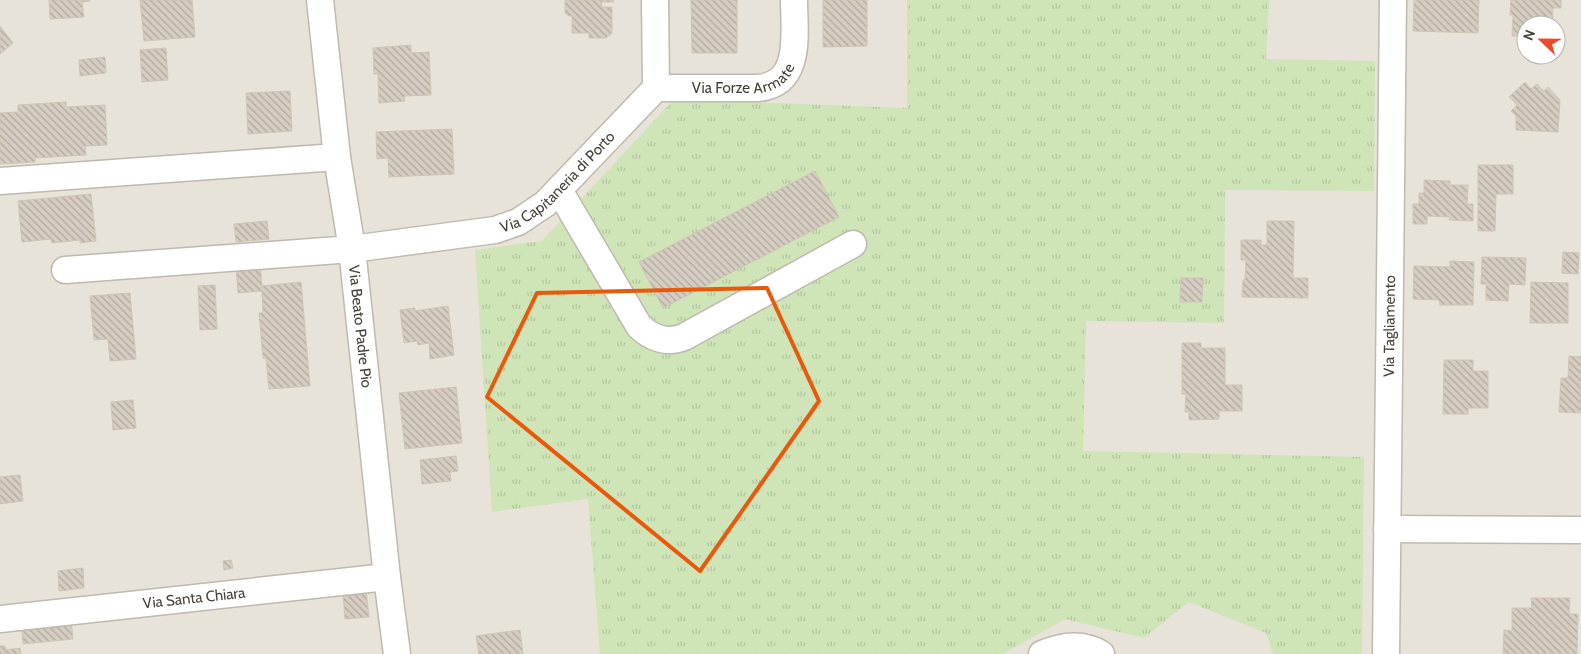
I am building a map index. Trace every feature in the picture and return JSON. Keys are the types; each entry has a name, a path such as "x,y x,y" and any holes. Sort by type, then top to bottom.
{"street":[{"name":"Via Beato Padre Pio","path":"320,0 337,157 352,249 396,654"},
{"path":"656,0 656,88"},
{"name":"Via Forze Armate","path":"656,88 758,88 772,86 783,77 792,62 794,0"},
{"name":"Via Tagliamento","path":"1386,654 1393,0"},
{"name":"Via Capitaneria di Porto","path":"65,270 352,249 494,230 528,216 546,204 656,88"},
{"path":"0,181 337,157"},
{"path":"559,190 639,326 650,335 665,340 684,337 853,244"},
{"path":"1387,529 1581,530"},
{"name":"Via Santa Chiara","path":"0,620 387,577"},
{"path":"1042,654 1058,648 1075,646 1088,648 1101,654"}],"highlighted area":[{"path":"767,288 819,401 700,571 487,397 537,293"}],"shaded area":[{"path":"0,0 1581,0 1581,654 0,654"}],"green space":[{"path":"907,0 1269,0 1266,59 1375,61 1374,191 1225,190 1224,323 1086,321 1083,451 1364,457 1362,654 1273,654 1266,633 1189,602 1144,638 1065,619 1003,654 600,654 588,499 492,512 475,250 542,241 674,99 907,108"}],"building":[{"path":"49,0 90,1 82,2 84,17 50,19"},
{"path":"140,0 192,0 195,37 144,41"},
{"path":"565,0 613,0 614,2 601,2 602,7 612,7 612,33 606,38 589,38 589,33 572,33 572,16 565,13"},
{"path":"691,0 737,0 737,53 692,53"},
{"path":"823,0 867,0 867,46 823,47"},
{"path":"1414,0 1479,0 1478,33 1413,31"},
{"path":"1511,0 1561,0 1561,8 1553,8 1553,15 1516,15 1516,36 1512,36 1513,15 1510,15"},
{"path":"0,26 13,43 0,54"},
{"path":"411,45 411,53 429,52 431,95 404,96 405,101 379,103 378,74 374,74 373,48"},
{"path":"166,48 168,80 142,82 140,50"},
{"path":"105,57 106,73 80,76 79,60"},
{"path":"1525,82 1531,89 1537,84 1544,91 1548,87 1560,100 1558,132 1516,130 1516,116 1511,111 1517,105 1509,97"},
{"path":"290,91 292,131 248,134 246,93"},
{"path":"66,102 66,107 105,105 107,145 85,146 86,155 35,158 35,162 0,164 0,113 18,112 18,105"},
{"path":"452,129 454,174 389,177 388,158 377,159 376,132"},
{"path":"1478,165 1513,165 1513,194 1496,194 1495,231 1478,231"},
{"path":"815,171 839,217 663,308 639,262"},
{"path":"1424,180 1450,181 1450,185 1468,185 1467,204 1473,204 1473,221 1449,220 1450,217 1427,216 1427,224 1413,224 1413,204 1419,204 1419,193 1424,193"},
{"path":"91,194 96,241 80,243 80,240 52,243 51,239 22,242 18,201"},
{"path":"267,221 269,239 236,242 234,224"},
{"path":"1267,221 1294,221 1293,278 1308,278 1308,298 1242,297 1246,260 1241,260 1241,240 1261,240 1261,245 1267,245"},
{"path":"1563,252 1579,253 1578,274 1562,273"},
{"path":"1482,257 1526,258 1525,285 1509,284 1508,301 1486,300 1486,284 1481,284"},
{"path":"1450,261 1474,262 1473,305 1440,305 1439,300 1413,299 1414,266 1450,267"},
{"path":"260,263 262,286 301,282 310,386 269,389 266,358 263,358 259,313 263,313 262,291 238,293 236,265"},
{"path":"1181,278 1203,278 1202,302 1180,302"},
{"path":"1531,282 1568,283 1568,323 1530,323"},
{"path":"215,285 217,329 200,330 198,286"},
{"path":"130,293 136,359 110,361 108,339 94,340 90,296"},
{"path":"448,306 454,355 430,359 429,343 418,345 417,341 404,343 400,310 415,308 415,311"},
{"path":"1182,343 1201,343 1201,348 1225,348 1225,385 1242,385 1242,411 1219,411 1219,419 1189,420 1189,412 1185,412 1186,394 1182,394"},
{"path":"1569,356 1581,357 1581,413 1559,412 1561,378 1568,378"},
{"path":"1444,360 1473,360 1473,371 1488,371 1488,408 1468,408 1468,414 1443,414"},
{"path":"456,387 462,443 405,449 399,393"},
{"path":"133,400 136,428 113,430 111,402"},
{"path":"456,456 458,471 450,472 451,481 422,484 420,460"},
{"path":"20,475 23,501 0,504 0,477"},
{"path":"231,560 233,568 224,570 223,561"},
{"path":"83,568 84,588 59,591 58,571"},
{"path":"366,591 369,617 345,619 343,594"},
{"path":"1531,598 1570,598 1569,614 1578,614 1577,654 1503,654 1504,630 1512,631 1512,608 1532,608"},
{"path":"71,621 73,639 23,644 22,631 31,630 31,624"},
{"path":"520,630 523,654 479,654 476,636"},
{"path":"0,646 5,646 6,650 20,648 21,654 0,654"}]}
